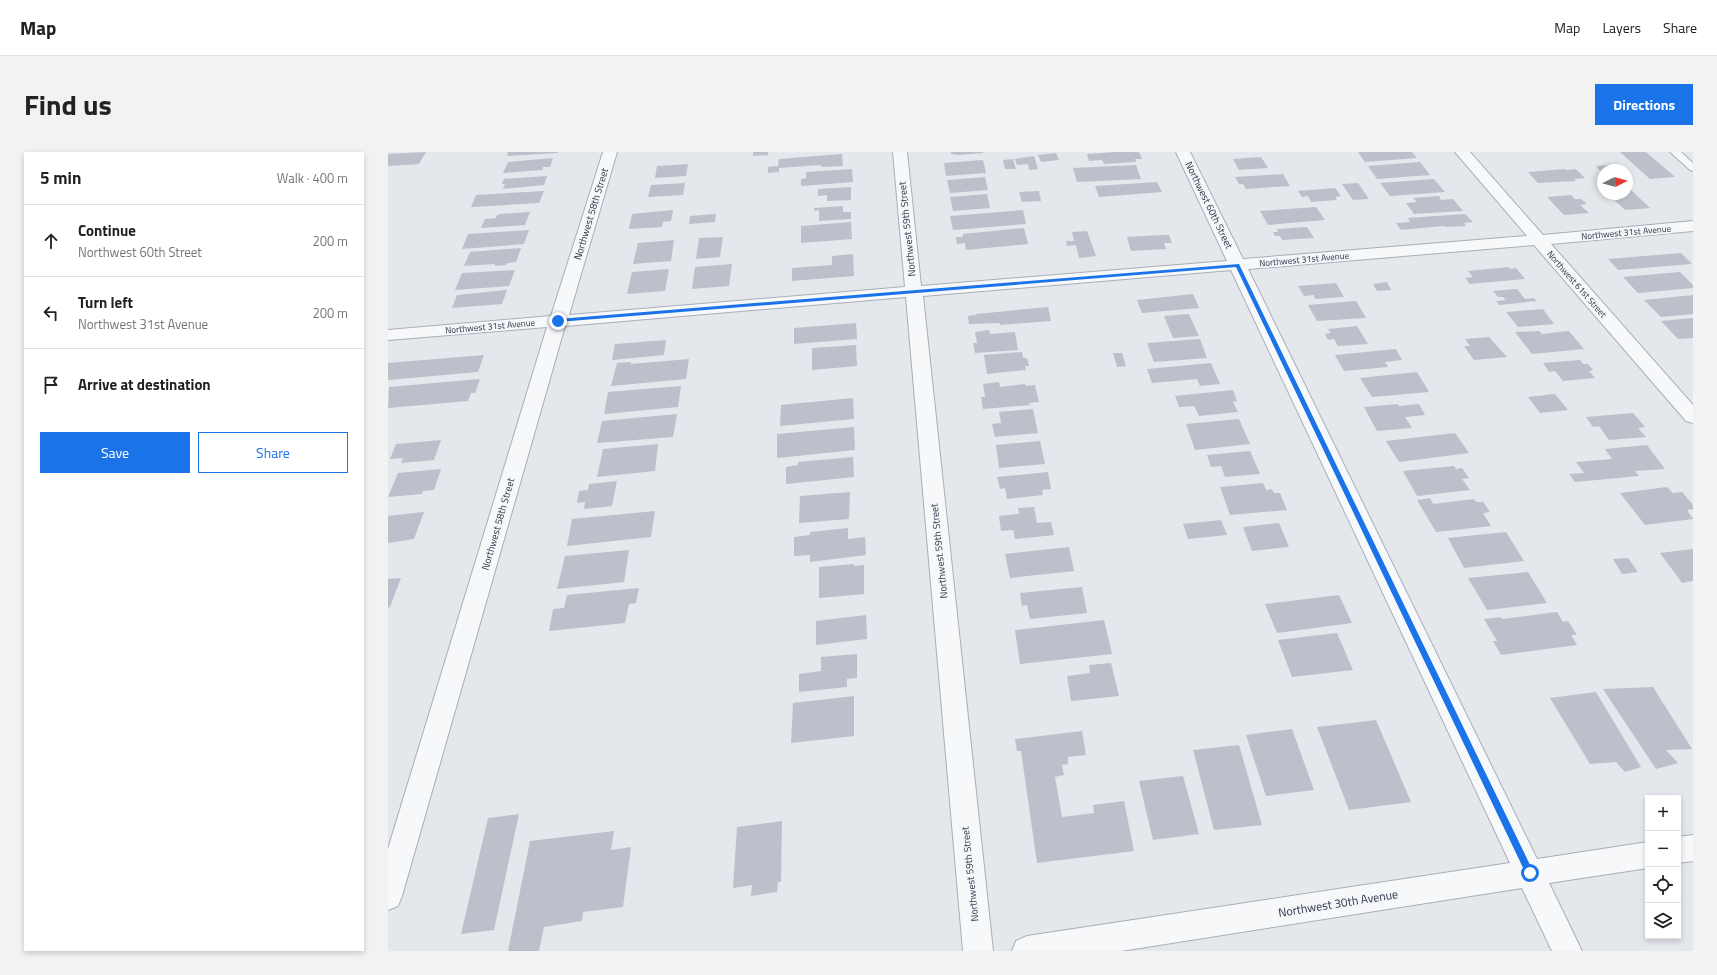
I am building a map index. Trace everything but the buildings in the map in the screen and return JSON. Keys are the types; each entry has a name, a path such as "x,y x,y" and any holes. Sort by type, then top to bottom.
{"street":[{"name":"Northwest 58th Street","path":"388,896 558,321 610,152"},
{"name":"Northwest 59th Street","path":"900,152 978,951"},
{"name":"Northwest 60th Street","path":"1183,152 1568,951"},
{"name":"Northwest 61st Street","path":"1462,152 1693,417"},
{"name":"Northwest 31st Avenue","path":"388,335 1693,226"},
{"path":"1681,850 1693,848"},
{"name":"Northwest 30th Avenue","path":"1027,951 1645,855"}],"lane":[{"path":"1675,152 1693,168"}],"route":[{"path":"558,321 1238,265 1530,873"}]}
